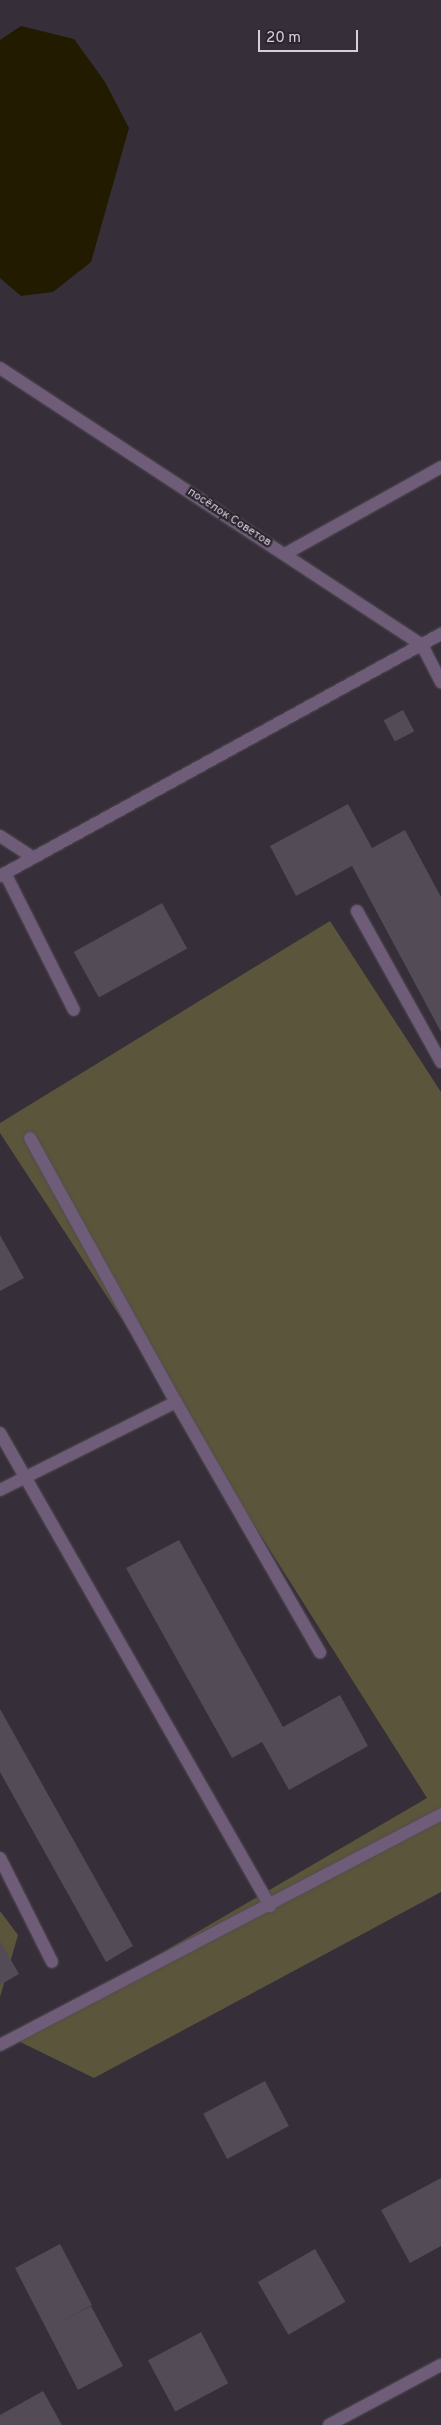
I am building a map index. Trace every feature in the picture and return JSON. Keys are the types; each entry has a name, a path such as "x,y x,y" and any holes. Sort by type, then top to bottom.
{"street":[{"name":"посёлок Советов","path":"0,368 422,645 441,682"},
{"path":"285,554 441,467"},
{"path":"74,1010 2,875 441,634"},
{"path":"0,836 32,857"},
{"path":"357,911 441,1062"},
{"path":"30,1138 176,1402 320,1652"},
{"path":"0,1490 24,1476 176,1402"},
{"path":"0,1433 270,1906"},
{"path":"0,2046 270,1906 441,1814"},
{"path":"0,1858 52,1962"},
{"path":"329,2425 441,2365"}],"shaded area":[{"path":"21,26 74,39 105,82 129,128 91,262 53,292 21,296 0,278 0,40"},
{"path":"330,921 441,1092 441,1892 94,2078 14,2039 427,1798 176,1402 0,1133 0,1123"},
{"path":"0,1911 18,1935 0,1997"}],"building":[{"path":"403,710 414,731 395,742 384,720"},
{"path":"348,804 372,848 405,830 441,897 441,1032 352,866 296,896 270,846"},
{"path":"162,903 187,948 99,997 74,952"},
{"path":"0,1235 24,1278 0,1291"},
{"path":"179,1540 283,1727 340,1695 368,1746 289,1790 262,1742 232,1758 126,1568"},
{"path":"0,1709 133,1946 106,1962 0,1772"},
{"path":"0,1941 19,1974 0,1985"},
{"path":"265,2081 289,2126 227,2159 203,2114"},
{"path":"441,2178 441,2246 410,2263 381,2210"},
{"path":"60,2244 92,2305 54,2325 91,2306 123,2366 78,2390 15,2268"},
{"path":"315,2249 346,2302 288,2335 258,2282"},
{"path":"201,2332 228,2383 175,2411 148,2360"},
{"path":"43,2391 62,2425 0,2425 0,2415"}]}
